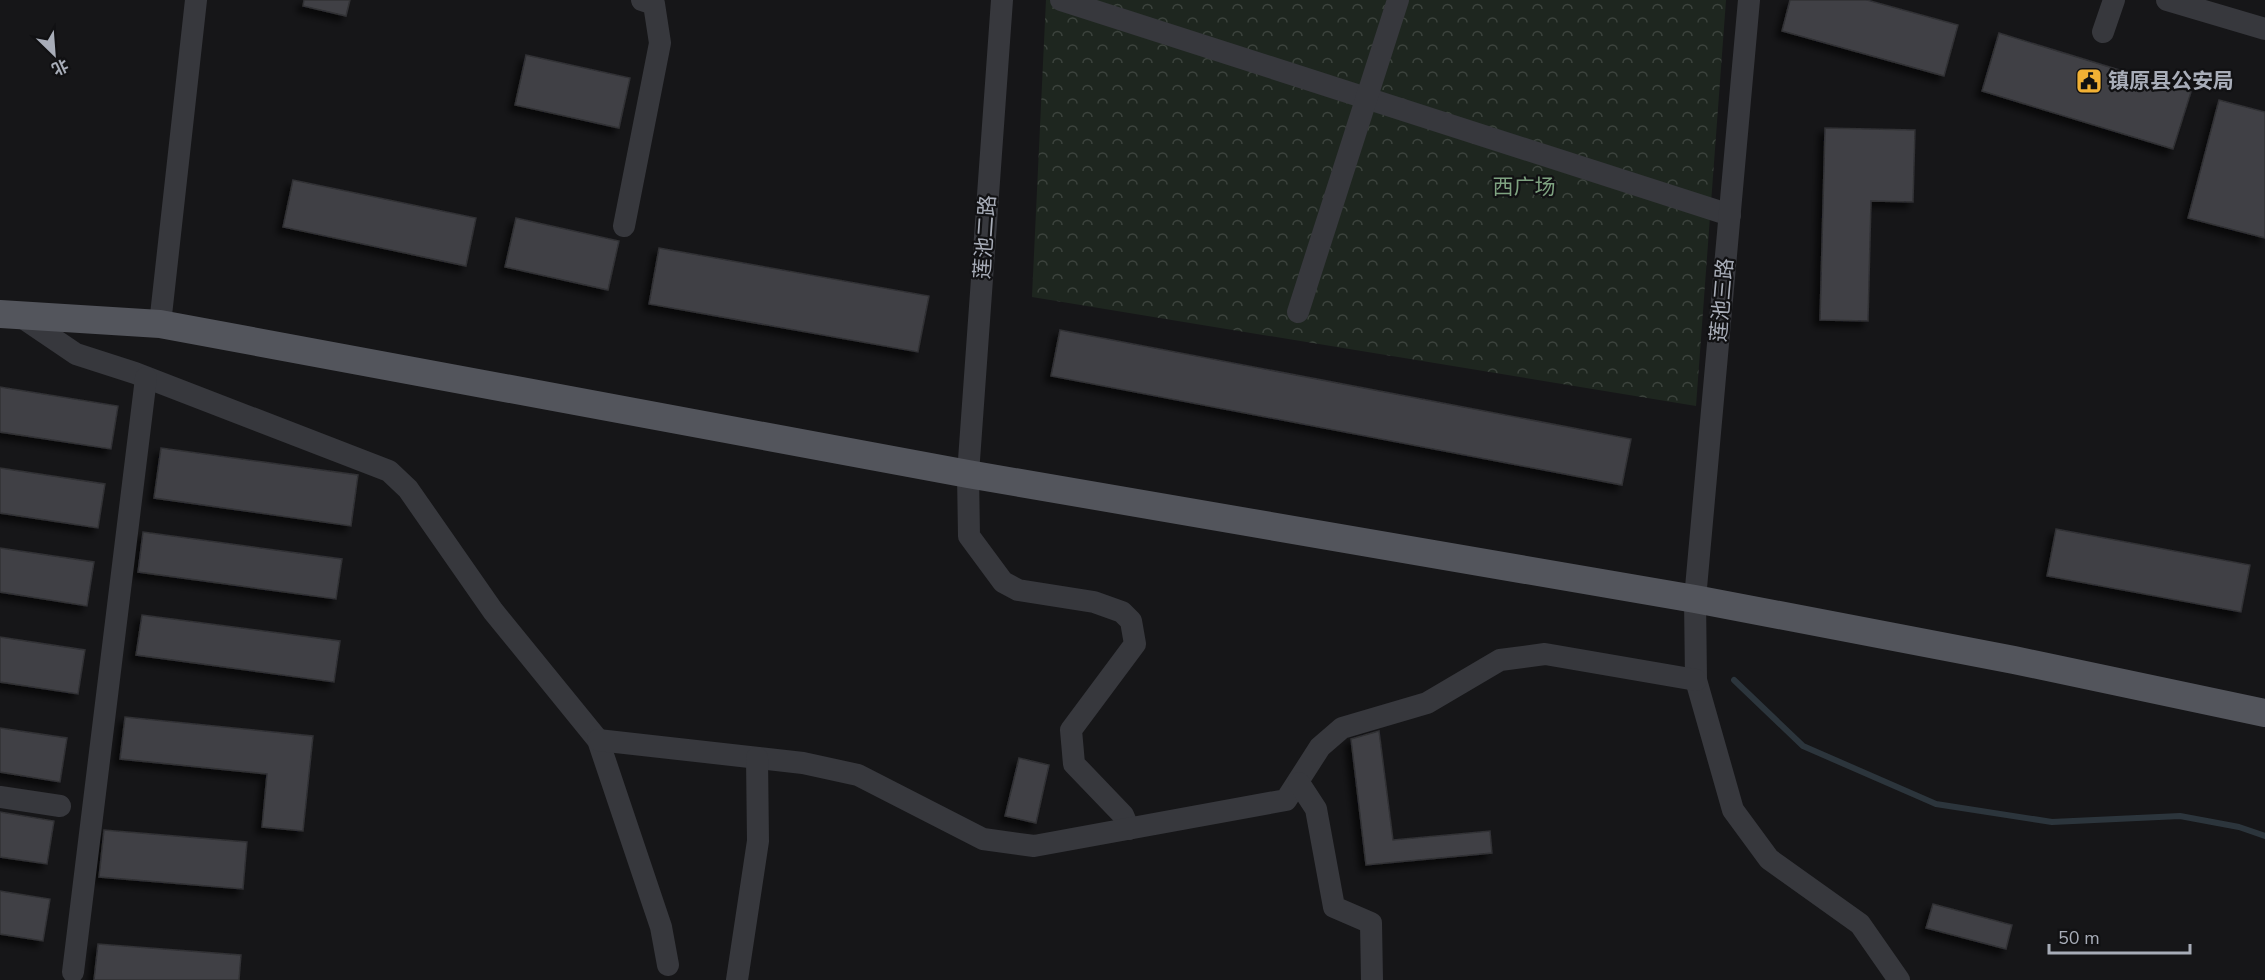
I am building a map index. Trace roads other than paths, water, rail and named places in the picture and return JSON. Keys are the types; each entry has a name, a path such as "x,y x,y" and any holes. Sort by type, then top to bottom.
{"main road":[{"path":"8,314 160,324 968,474 1695,599 2014,660 2265,713"}],"street":[{"path":"160,324 196,0"},
{"path":"624,226 660,43 654,4 642,0"},
{"name":"莲池二路","path":"1002,0 968,474 969,536 1004,582 1018,590 1094,602 1122,612 1131,621 1136,644 1071,730 1074,764 1123,816 1129,829"},
{"path":"1061,0 1730,214"},
{"path":"1298,312 1398,0"},
{"name":"莲池三路","path":"1749,0 1695,599 1696,680 1733,810 1769,859 1860,924 1899,980"},
{"path":"2103,32 2115,0"},
{"path":"2167,0 2265,29"},
{"path":"8,314 76,354 146,378 389,471 408,489 494,610 598,740 661,927 668,965"},
{"path":"73,972 146,378"},
{"path":"598,740 803,763 858,775 983,839 1034,846 1286,800 1320,747 1342,728 1426,703 1500,660 1545,654 1696,680"},
{"path":"737,980 758,841 757,758"},
{"path":"1299,783 1316,809 1334,907 1371,923 1372,980"},
{"path":"0,797 60,806"}],"waterway":[{"path":"1734,680 1803,746 1936,804 2052,822 2180,816 2239,827 2265,836"}],"place":[{"name":"镇原县公安局","path":"2089,81"}],"park label":[{"name":"西广场","path":"1524,187"}]}
